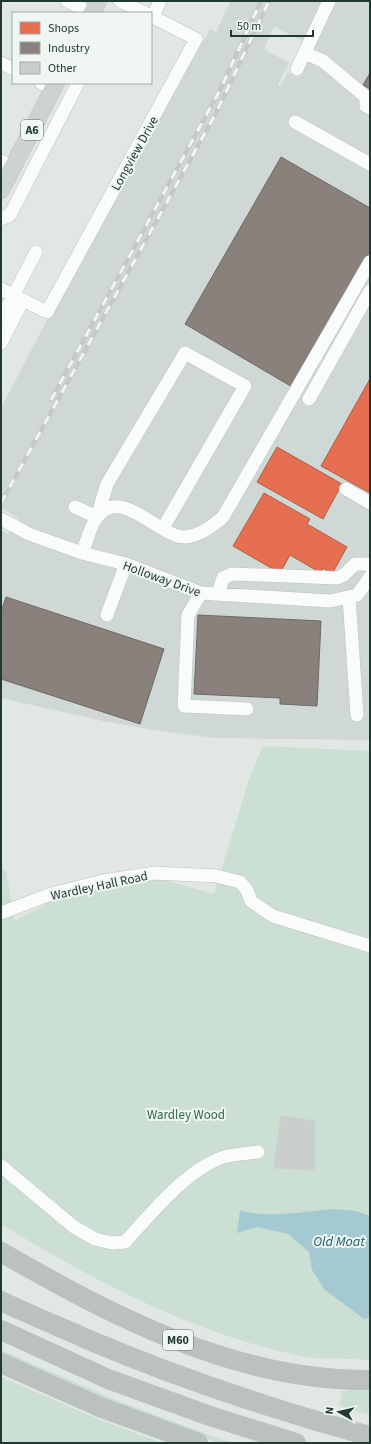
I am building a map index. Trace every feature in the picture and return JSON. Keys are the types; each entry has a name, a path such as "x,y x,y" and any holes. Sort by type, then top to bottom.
{"highway":[{"name":"M60","path":"1,1252 103,1307 155,1331 200,1349 254,1366 283,1373 339,1380 370,1380"},
{"name":"M60","path":"1,1301 122,1354 198,1383 298,1417 370,1436"},
{"path":"1,1330 108,1379 210,1416 296,1443"},
{"path":"1,1363 100,1407 198,1443"}],"main road":[{"path":"92,12 98,1"},
{"name":"A6","path":"1,190 7,164 50,85"}],"street":[{"path":"67,1 90,12"},
{"name":"Longview Drive","path":"120,1 144,12"},
{"path":"152,12 160,1"},
{"path":"297,69 329,1"},
{"name":"Longview Drive","path":"18,298 47,312 196,39 152,16"},
{"path":"305,53 323,61 366,97 366,106 370,108"},
{"path":"1,63 12,68"},
{"path":"1,219 10,215 77,84"},
{"path":"295,122 370,164"},
{"path":"1,344 36,252"},
{"path":"97,517 106,509 117,507 127,508 176,535 185,537 197,535 210,528 223,517 370,262"},
{"path":"1,289 18,298"},
{"path":"309,399 370,291"},
{"path":"1,319 18,298"},
{"path":"82,553 97,517 107,484 185,353 245,386 163,528"},
{"path":"346,489 370,503"},
{"path":"75,507 97,517"},
{"name":"Holloway Drive","path":"1,518 29,534 82,553 126,564 201,593 330,601 357,595 370,577"},
{"path":"107,615 126,564"},
{"path":"218,594 223,578 232,574 337,578 344,575 355,564 366,564 370,566"},
{"path":"290,598 292,577"},
{"path":"201,593 188,615 184,706 247,709"},
{"path":"349,596 357,715"},
{"name":"Wardley Hall Road","path":"1,913 51,894 110,880 155,873 216,876 240,882 247,890 251,901 273,916 370,946"},
{"path":"1,1166 74,1227 95,1239 112,1243 125,1242 186,1180 206,1165 227,1156 258,1152"}],"shaded area":[{"path":"231,1 370,1 370,740 215,738 153,730 103,721 1,698 1,530 8,534 19,518 1,508 1,408 47,320 210,29 216,32","holes":["274,27 315,46 299,78 288,72 280,87 278,85 289,63 264,49"]}],"green space":[{"name":"Wardley Wood","path":"263,746 370,751 370,1360 300,1356 221,1334 145,1303 108,1285 1,1224 1,868 6,871 15,921 56,898 157,878 214,894 250,776"},
{"path":"1,1350 123,1403 232,1443 219,1443 108,1402 1,1356"},
{"path":"1,1377 103,1421 162,1443 1,1443"},
{"path":"370,1388 370,1415 339,1406 342,1391"}],"water":[{"name":"Old Moat","path":"334,1209 356,1211 370,1216 370,1317 364,1319 324,1289 312,1270 309,1252 288,1234 257,1227 237,1233 240,1210 249,1213 273,1214"}],"building: Shops":[{"path":"370,379 370,493 321,466"},
{"path":"277,447 342,484 323,519 257,482"},
{"path":"264,493 310,519 307,524 347,547 332,574 323,568 321,573 290,555 280,573 233,546"}],"building: Industry":[{"path":"370,73 370,89 363,85"},
{"path":"281,157 370,208 370,258 294,388 185,324"},
{"path":"6,597 164,649 140,724 1,679 1,612"},
{"path":"198,615 321,621 317,706 280,704 280,698 194,694"}],"building: Other":[{"path":"281,1116 315,1121 315,1170 274,1168"}],"railway":[{"path":"51,400 221,88 261,1"},
{"path":"1,503 216,113 269,1"}]}
